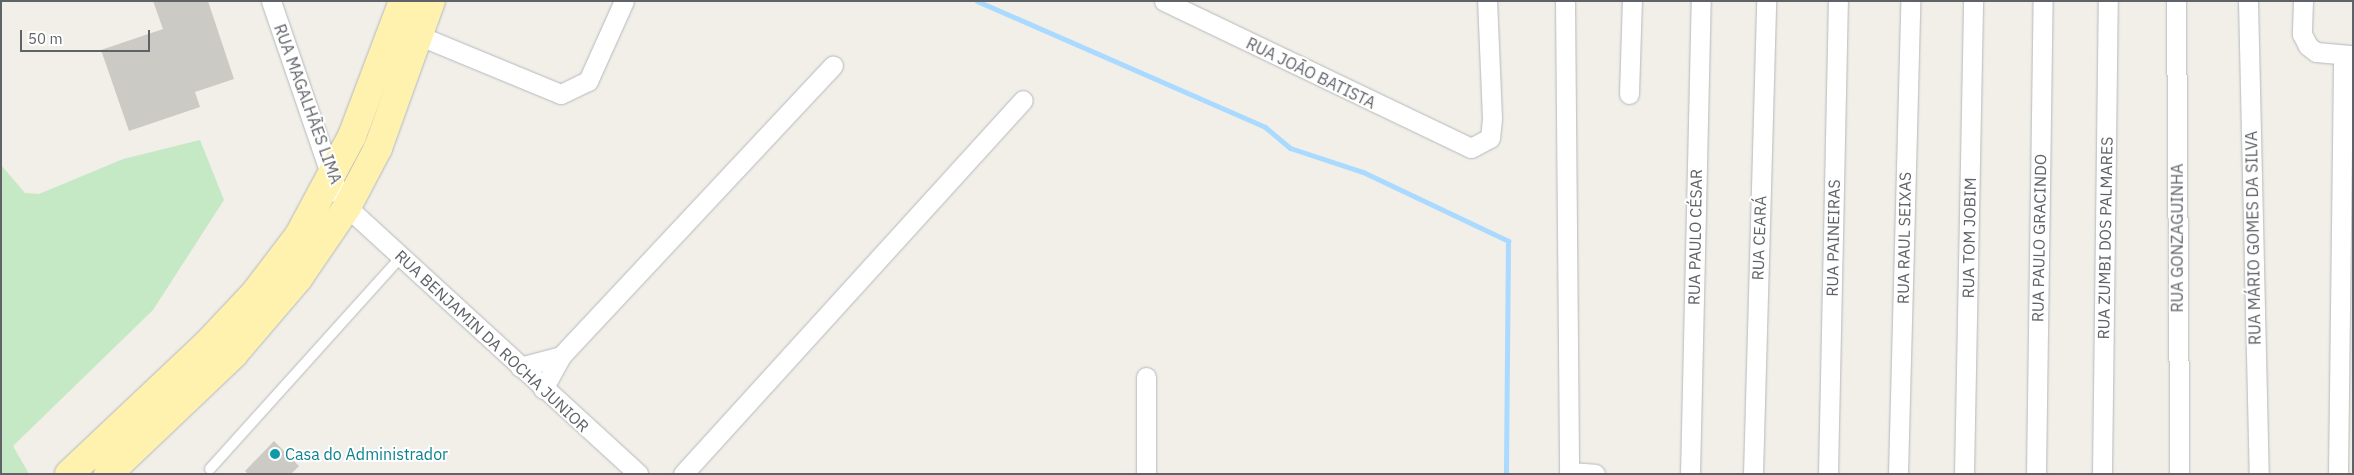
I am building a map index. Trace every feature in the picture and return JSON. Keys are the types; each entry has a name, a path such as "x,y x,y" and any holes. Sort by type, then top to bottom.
{"main road":[{"path":"69,474 256,293 299,235 332,179 403,1"},
{"path":"108,474 273,312 347,207 378,148 420,36 431,1"}],"street":[{"name":"RUA MAGALHÃES LIMA","path":"271,1 332,179 347,207"},
{"path":"420,36 562,94 588,81 624,1"},
{"name":"RUA JOĀO BATISTA","path":"1164,1 1459,144 1479,147 1490,138 1481,4"},
{"path":"1565,1 1569,473 1595,474"},
{"path":"1629,94 1632,1"},
{"name":"RUA PAULO CÉSAR","path":"1690,474 1701,1"},
{"name":"RUA CEARÁ","path":"1753,474 1766,1"},
{"name":"RUA PAINEIRAS","path":"1828,474 1838,1"},
{"name":"RUA RAUL SEIXAS","path":"1898,474 1910,1"},
{"name":"RUA TOM JOBIM","path":"1964,474 1973,1"},
{"name":"RUA PAULO GRACINDO","path":"2036,474 2043,1"},
{"name":"RUA ZUMBI DOS PALMARES","path":"2102,474 2108,1"},
{"name":"RUA GONZAGUINHA","path":"2176,1 2179,474"},
{"name":"RUA MÁRIO GOMES DA SILVA","path":"2248,1 2260,474"},
{"path":"2302,1 2302,34 2316,52 2348,55 2338,474"},
{"path":"543,389 561,356 833,65"},
{"path":"683,474 1023,100"},
{"name":"RUA BENJAMIN DA ROCHA JUNIOR","path":"347,207 543,389 638,474"},
{"path":"520,367 561,356"},
{"path":"1146,377 1146,474"}],"lane":[{"path":"210,469 401,257"}],"green space":[{"path":"200,140 224,200 153,310 13,446 29,474 1,474 1,165 25,193 39,194 123,159"}],"building":[{"path":"153,1 208,1 234,79 195,92 200,107 129,131 101,50 163,29"},
{"name":"Casa do Administrador","path":"274,441 299,466 291,474 248,474 245,471"}],"waterway":[{"path":"977,1 1265,127 1290,148 1363,172 1508,241 1506,474"}],"place":[{"name":"Casa do Administrador","path":"275,454"}]}
